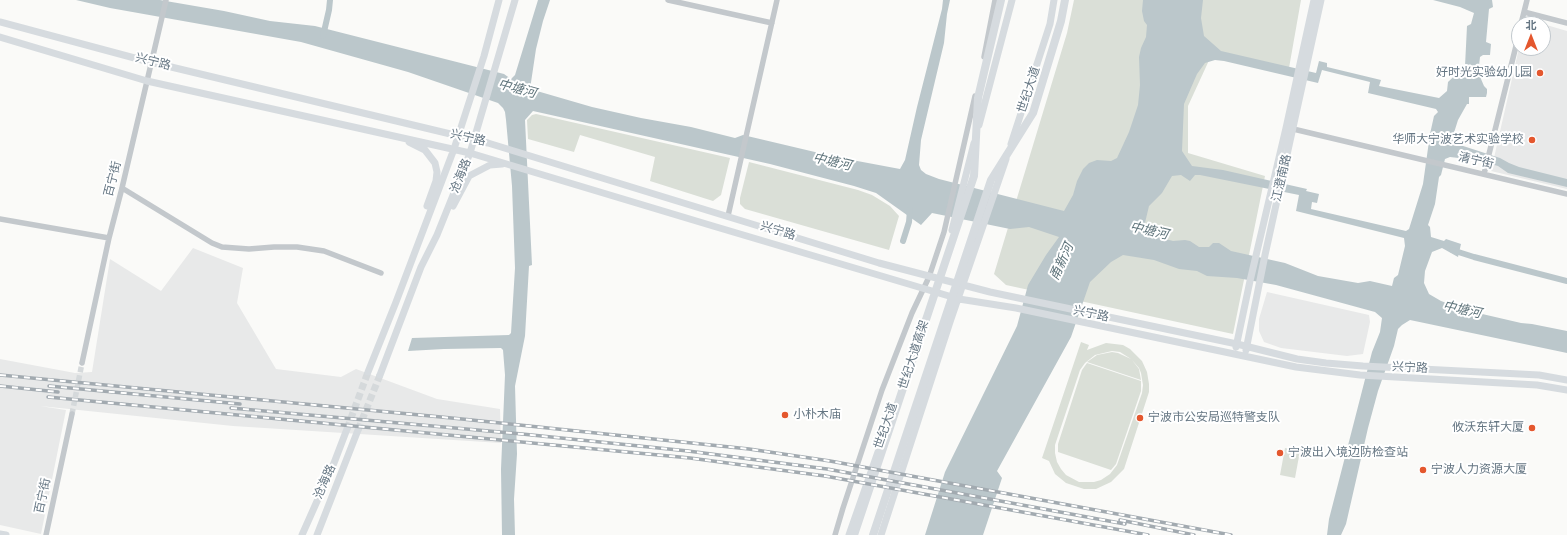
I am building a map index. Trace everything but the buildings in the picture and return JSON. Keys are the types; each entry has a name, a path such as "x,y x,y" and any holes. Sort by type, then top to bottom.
{"highway":[{"name":"世纪大道高架","path":"854,535 974,176 978,98 1001,0"},
{"name":"世纪大道高架","path":"873,535 991,180 1033,113 1061,21 1065,0"}],"main road":[{"name":"沧海路","path":"368,372 459,136 480,70 499,0"},
{"name":"沧海路","path":"380,376 421,267 437,236 475,140 515,0"},
{"name":"世纪大道","path":"849,535 932,291 932,278 953,227 967,167 1012,0"},
{"name":"世纪大道","path":"959,299 1000,179 1050,24 1054,0"},
{"name":"江澄南路","path":"1245,356 1314,0"},
{"name":"江澄南路","path":"1235,354 1256,252 1290,128 1321,0"},
{"name":"兴宁路","path":"0,22 152,62 505,148 879,263 932,278 1018,299 1247,346 1298,359 1363,366 1532,375 1567,380"},
{"name":"兴宁路","path":"0,37 147,81 470,153 959,299 1016,308 1296,367 1360,375 1538,385 1567,390"},
{"name":"沧海路","path":"394,136 425,150 435,163 437,172 436,181 423,218 422,233"},
{"name":"沧海路","path":"437,236 445,226 469,176 490,166 506,163"},
{"path":"881,535 950,322 959,299"},
{"name":"沧海路","path":"302,535 334,464 347,428"},
{"name":"沧海路","path":"317,535 358,430"},
{"path":"0,534 6,535"}],"street":[{"name":"百宁街","path":"82,363 109,238 166,0"},
{"path":"668,0 772,23"},
{"path":"728,216 777,0"},
{"path":"835,535 842,508 882,390 912,313 924,289 932,278 981,70 995,0"},
{"path":"1523,16 1527,0"},
{"path":"1524,12 1567,22"},
{"path":"1484,174 1514,56"},
{"name":"清宁街","path":"1290,128 1567,194"},
{"path":"122,188 212,243 222,247 249,249 274,246 297,246 324,251 382,273"},
{"path":"0,219 109,238"},
{"name":"百宁街","path":"46,535 72,414"}],"shaded area":[{"path":"1074,0 1301,0 1289,68 1211,56 1188,106 1188,153 1265,176 1233,334 1006,285 994,274 1067,33"},
{"name":"华师大宁波艺术实验学校","path":"1551,26 1567,31 1567,189 1491,171 1517,56 1551,56"},
{"path":"536,114 730,158 721,195 713,201 650,181 655,157 580,135 574,152 528,139 527,120 532,115"},
{"path":"749,162 858,190 872,195 890,206 899,216 889,250 745,209 740,204 740,198"},
{"path":"193,248 243,268 237,303 276,369 341,377 356,369 437,399 500,409 501,443 233,426 40,406 66,410 41,534 0,525 0,359 75,373 92,372 110,259 161,291"},
{"path":"1267,292 1369,315 1370,322 1363,354 1347,356 1281,348 1264,342 1259,331 1259,319"},
{"path":"1081,342 1089,345 1087,350 1106,343 1123,345 1130,349 1142,361 1147,372 1149,392 1124,469 1111,482 1096,489 1084,489 1066,483 1055,474 1049,461 1042,458","holes":["1112,351 1120,352 1131,359 1112,352 1097,355 1087,362 1141,380 1139,369 1132,360 1139,368 1141,373 1143,385 1142,393 1117,465 1110,474 1101,480 1094,482 1079,482 1066,475 1061,469 1057,462 1055,445 1080,370 1085,363 1095,355"]},
{"path":"1087,363 1141,381 1141,391 1116,464 1111,470 1058,452 1058,444 1082,370"},
{"path":"1285,448 1300,451 1295,478 1280,475"}],"water":[{"path":"76,0 160,0 270,21 315,26 504,74 511,79 515,75 538,0 550,0 536,49 530,89 592,107 641,118 691,127 735,138 743,135 836,157 900,169 905,160 943,0 950,0 944,43 921,140 919,165 921,170 926,174 939,179 1064,211 1073,195 1077,181 1083,169 1089,163 1097,160 1111,161 1117,158 1129,132 1138,105 1140,85 1139,57 1146,37 1147,25 1144,21 1142,11 1143,0 1203,0 1201,18 1204,36 1221,51 1316,73 1319,61 1327,63 1327,67 1381,80 1379,86 1439,98 1447,91 1448,82 1465,66 1467,26 1471,24 1474,13 1460,7 1433,0 1492,0 1493,7 1489,9 1486,42 1491,44 1490,55 1483,55 1480,57 1479,66 1481,79 1487,89 1486,97 1469,97 1469,104 1467,104 1458,120 1452,139 1457,144 1500,158 1519,167 1567,179 1567,187 1508,173 1498,166 1476,160 1450,157 1445,159 1441,175 1439,177 1435,204 1428,225 1430,227 1431,237 1444,241 1446,239 1461,244 1458,257 1442,248 1432,252 1425,271 1424,283 1429,294 1441,301 1465,310 1521,323 1567,331 1567,353 1410,320 1402,325 1398,329 1394,346 1378,391 1346,524 1341,535 1327,535 1329,519 1372,352 1380,332 1382,318 1375,312 1276,285 1237,278 1207,276 1197,271 1179,269 1154,260 1123,255 1111,262 1090,282 1071,337 997,471 1002,478 983,535 925,535 945,472 1017,326 1028,285 1059,237 1029,227 1010,229 932,213 921,225 876,193 854,186 770,164 533,111 525,120 532,265 529,266 525,336 515,386 517,454 514,499 515,535 502,535 501,469 505,375 503,350 501,348 408,351 412,338 509,335 511,333 515,268 512,186 506,120 503,108 498,103 408,72 301,42 110,8","holes":["1215,60 1318,83 1322,70 1370,82 1368,93 1436,109 1438,112 1434,116 1430,134 1423,184 1409,229 1406,231 1311,209 1312,202 1317,203 1319,194 1306,191 1307,189 1223,170 1192,166 1182,151 1184,104 1197,74 1205,63","1181,175 1190,181 1195,175 1200,175 1299,195 1296,211 1404,238 1405,246 1398,275 1394,278 1392,286 1370,281 1358,283 1318,276 1285,263 1231,251 1219,243 1213,243 1209,247 1199,247 1190,241 1173,241 1150,235 1144,227 1149,206 1162,193 1172,176"]}],"waterway":[{"path":"323,36 330,0"},
{"path":"903,241 909,222 910,210"},
{"path":"1452,250 1567,281"}],"tunnel":[{"path":"72,414 82,363"},
{"path":"347,429 368,372"},
{"path":"358,430 380,375"}],"railway":[{"path":"0,375 462,419 749,449 830,461 1231,535"},
{"path":"0,386 58,392"},
{"path":"49,386 240,404"},
{"path":"48,397 690,458 825,476 1148,535"},
{"path":"231,408 522,434 688,451 827,469 1125,524"},
{"path":"1120,520 1194,535"}],"place":[{"name":"好时光实验幼儿园","path":"1540,73"},
{"name":"华师大宁波艺术实验学校","path":"1532,140"},
{"name":"小朴木庙","path":"785,415"},
{"name":"宁波市公安局巡特警支队","path":"1140,418"},
{"name":"攸沃东轩大厦","path":"1532,428"},
{"name":"宁波出入境边防检查站","path":"1280,453"},
{"name":"宁波人力资源大厦","path":"1423,470"}],"water label":[{"name":"中塘河","path":"517,89"},
{"name":"中塘河","path":"832,162"},
{"name":"中塘河","path":"1149,231"},
{"name":"甬新河","path":"1062,262"},
{"name":"中塘河","path":"1462,310"}]}
